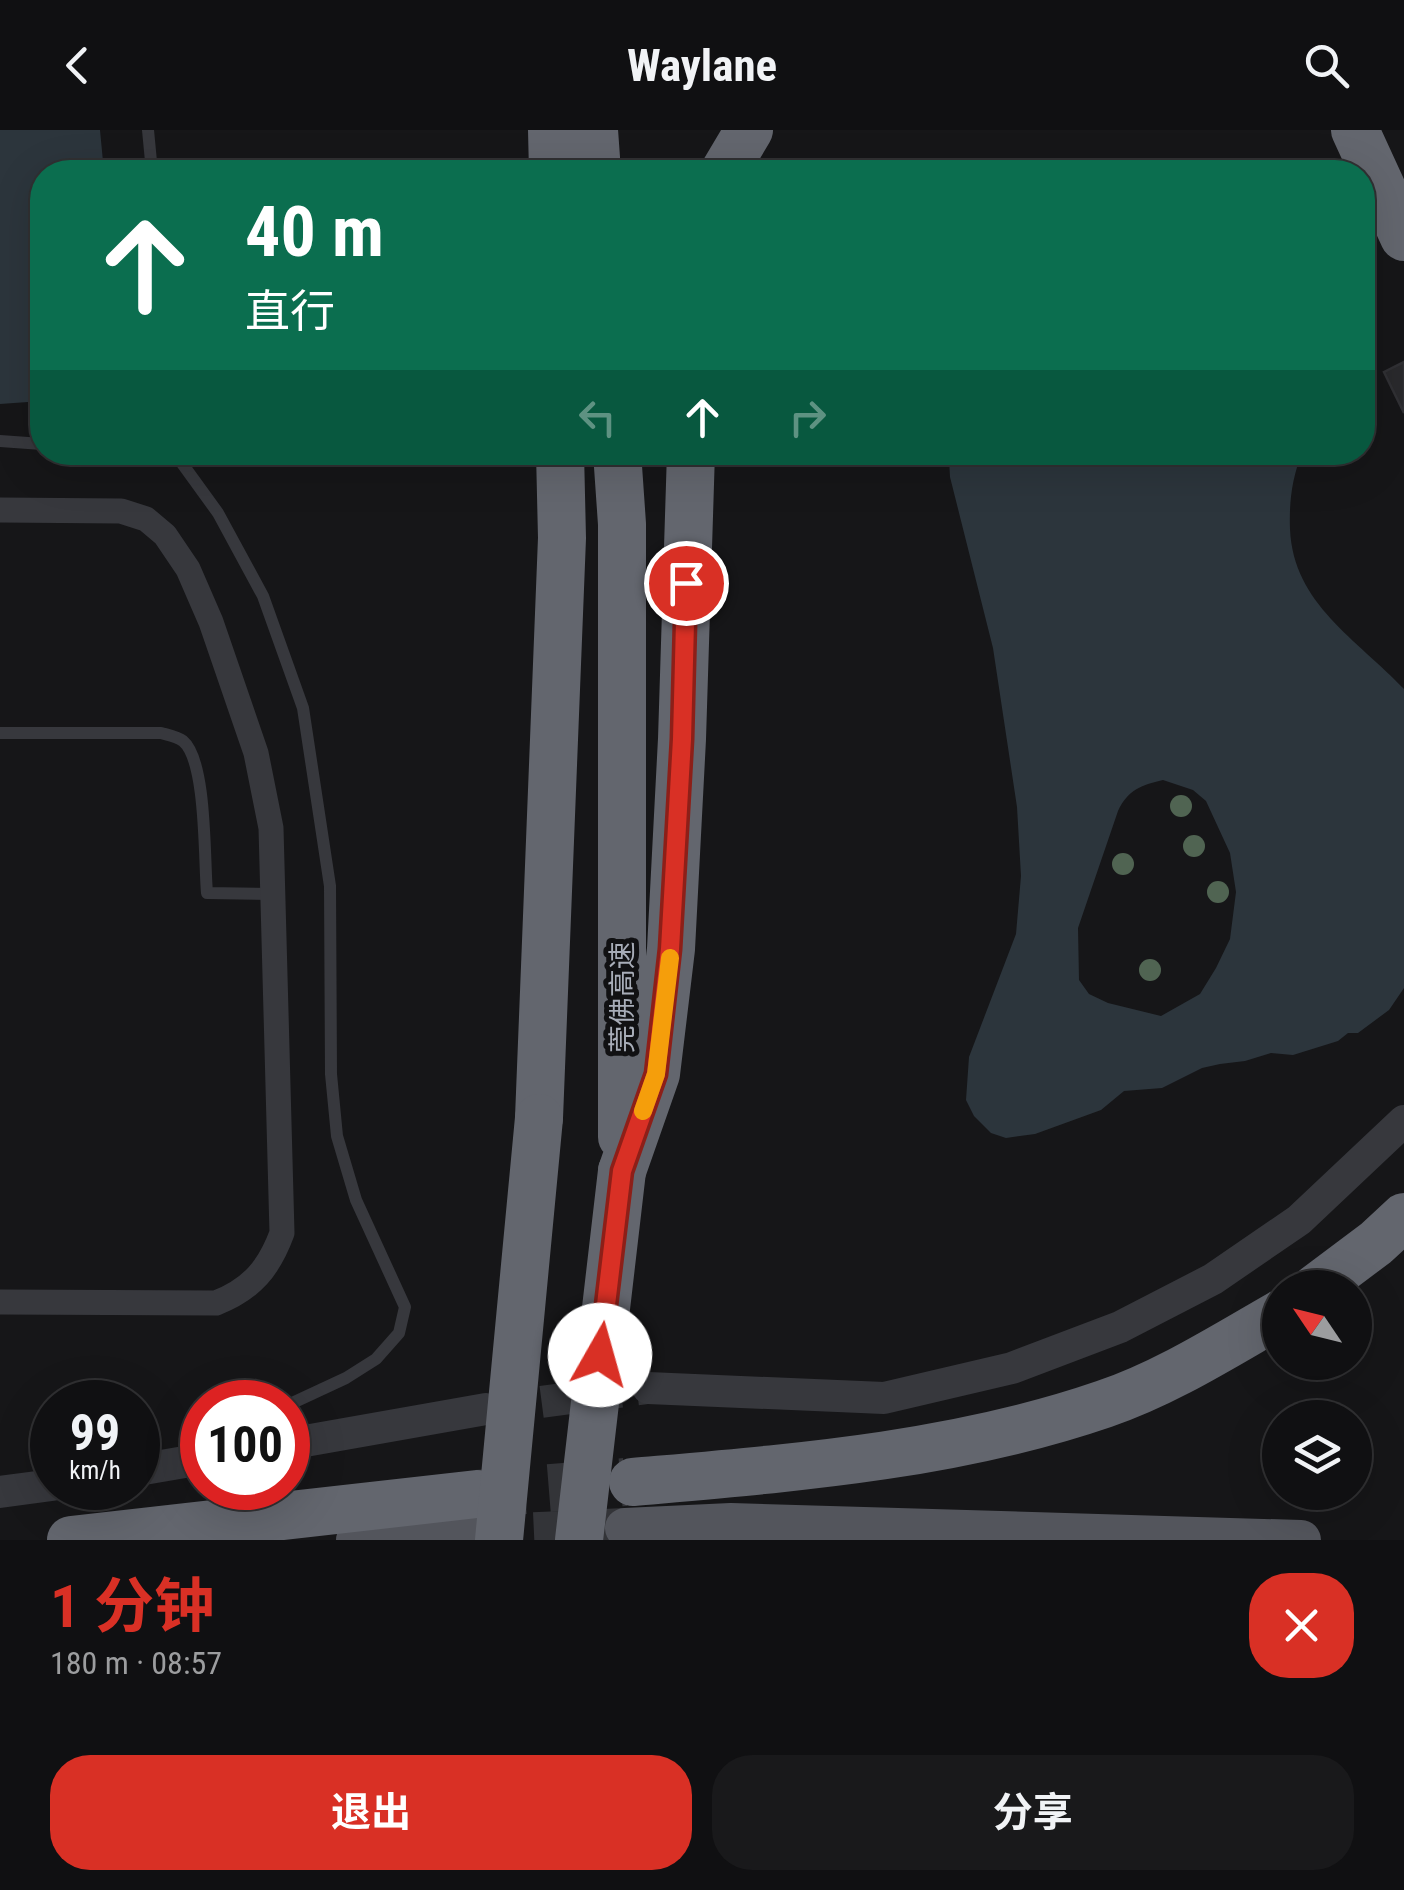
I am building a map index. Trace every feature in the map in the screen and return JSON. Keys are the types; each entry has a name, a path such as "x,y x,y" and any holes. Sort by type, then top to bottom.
{"highway":[{"path":"552,130 553,160"},
{"path":"594,130 597,160"},
{"path":"731,160 749,130"},
{"path":"1355,130 1369,160"},
{"path":"1375,174 1404,237"},
{"path":"71,1540 483,1523 540,1118 562,538 560,465"},
{"name":"莞佛高速","path":"579,1540 622,1171 622,524 618,465"},
{"path":"622,1171 656,1074 670,949 682,739 691,465"},
{"path":"1340,1270 1404,1217"},
{"path":"633,1482 792,1468 996,1436 1108,1403 1200,1360 1262,1324"}],"main road":[{"path":"356,1540 483,1523"},
{"path":"625,1528 731,1523 1301,1540"}],"street":[{"path":"0,510 121,511 146,519 165,536 188,569 211,622 256,753 271,828 282,1233 259,1278 238,1295 216,1303 0,1302"},
{"path":"648,1388 884,1398 1012,1368 1120,1327 1213,1279 1299,1220 1404,1121"},
{"path":"310,1440 486,1409"},
{"path":"0,1492 30,1488"}],"lane":[{"path":"148,130 151,160"},
{"path":"0,441 30,443"},
{"path":"184,465 218,513 263,596 303,708 330,886 331,1074 338,1136 356,1200 406,1307 398,1332 376,1359 310,1395"},
{"path":"0,734 161,734 182,739 193,754 198,774 207,893 273,894"}],"shaded area":[{"path":"0,130 100,130 103,160 30,160 30,402 0,404"},
{"path":"949,465 1299,465 1290,529 1303,579 1331,619 1404,689 1404,988 1389,1010 1358,1033 1348,1033 1338,1041 1293,1055 1271,1053 1202,1068 1162,1088 1124,1091 1101,1110 1035,1134 1006,1138 991,1133 974,1116 966,1100 969,1057 1016,934 1021,876 1017,807 993,648","holes":["1163,780 1193,790 1206,801 1230,853 1236,892 1230,939 1216,968 1200,994 1161,1016 1108,1003 1089,994 1079,980 1078,928 1122,804 1142,786"]}],"building":[{"path":"1404,362 1404,413 1384,372"}],"tunnel":[{"path":"494,1408 648,1388"},
{"path":"477,1494 625,1482"},
{"path":"474,1535 625,1528"}],"slow traffic":[{"path":"643,1111 656,1074 670,958"}],"route":[{"path":"600,1355 622,1171 656,1074 670,949 686,583"}]}
